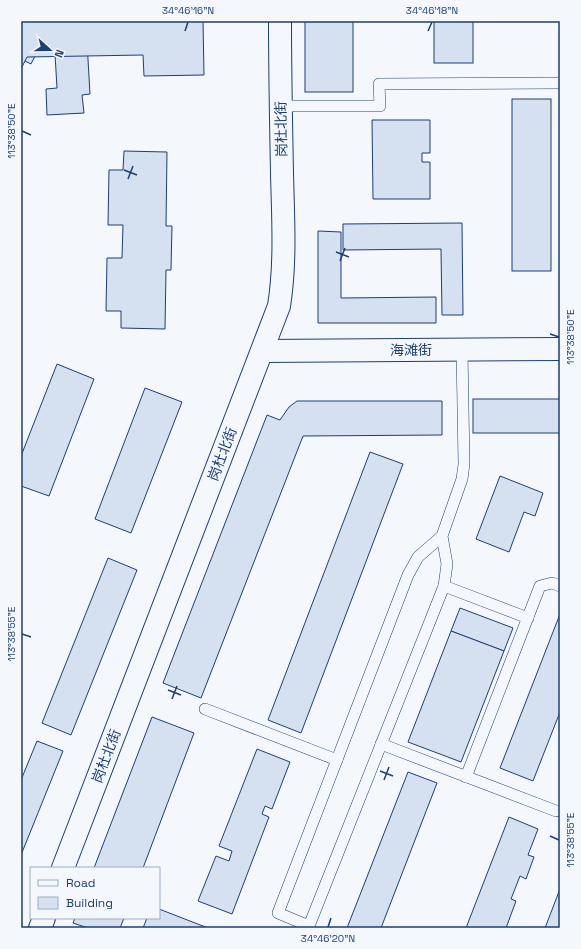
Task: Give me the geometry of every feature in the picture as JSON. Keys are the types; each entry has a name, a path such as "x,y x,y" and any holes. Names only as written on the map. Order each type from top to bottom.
{"street":[{"name":"岗杜北街","path":"63,867 279,306 284,246 280,106 280,21"},
{"name":"海滩街","path":"262,351 560,349"}],"lane":[{"path":"280,106 380,106 379,84 560,83"},
{"path":"442,536 418,557 408,575 278,913 309,926 444,586 447,564 442,536 462,479 463,472 462,350"},
{"path":"466,777 540,586 552,583 560,586"},
{"path":"444,586 528,618"},
{"path":"205,709 337,760"},
{"path":"381,744 556,811"}],"building":[{"path":"21,21 113,21 87,42 90,94 82,95 84,113 47,115 46,89 57,88 55,54 35,56 31,64 21,59"},
{"path":"21,21 203,21 204,75 144,76 143,55 27,57 21,69"},
{"path":"305,21 353,21 353,92 305,92"},
{"path":"434,21 473,21 473,63 434,63"},
{"path":"512,99 551,99 551,271 512,271"},
{"path":"372,120 430,120 430,153 422,153 422,162 430,162 430,199 373,199"},
{"path":"124,151 167,152 166,226 172,226 171,270 166,270 165,329 121,328 121,311 106,311 107,258 122,258 123,225 108,225 109,170 123,170"},
{"path":"462,223 463,315 442,315 441,249 343,250 343,224"},
{"path":"318,231 341,232 341,298 436,297 436,323 318,323"},
{"path":"57,364 94,379 49,496 21,486 21,456"},
{"path":"145,388 182,402 131,533 95,519"},
{"path":"473,399 560,399 560,433 473,433"},
{"path":"297,401 442,401 442,435 303,436 201,698 163,683 267,415 280,420 289,407"},
{"path":"370,452 403,464 301,733 268,720"},
{"path":"500,476 543,493 535,516 524,512 509,552 476,539"},
{"path":"108,558 137,570 71,735 42,723"},
{"path":"460,608 513,628 504,651 451,631"},
{"path":"560,614 560,712 533,781 500,768"},
{"path":"451,631 504,651 461,762 408,742"},
{"path":"152,717 194,733 143,867 94,867"},
{"path":"37,741 63,751 21,855 21,780"},
{"path":"257,749 290,762 272,809 265,806 262,814 269,817 232,914 198,901 216,856 229,861 232,851 219,846"},
{"path":"408,772 437,783 381,928 347,928"},
{"path":"509,817 538,829 528,855 534,857 526,879 520,876 511,899 516,901 506,928 466,928"},
{"path":"560,889 560,928 545,928"},
{"path":"160,909 208,928 143,928 147,919 160,919"},
{"path":"75,919 124,919 120,928 88,928 73,923"}]}
